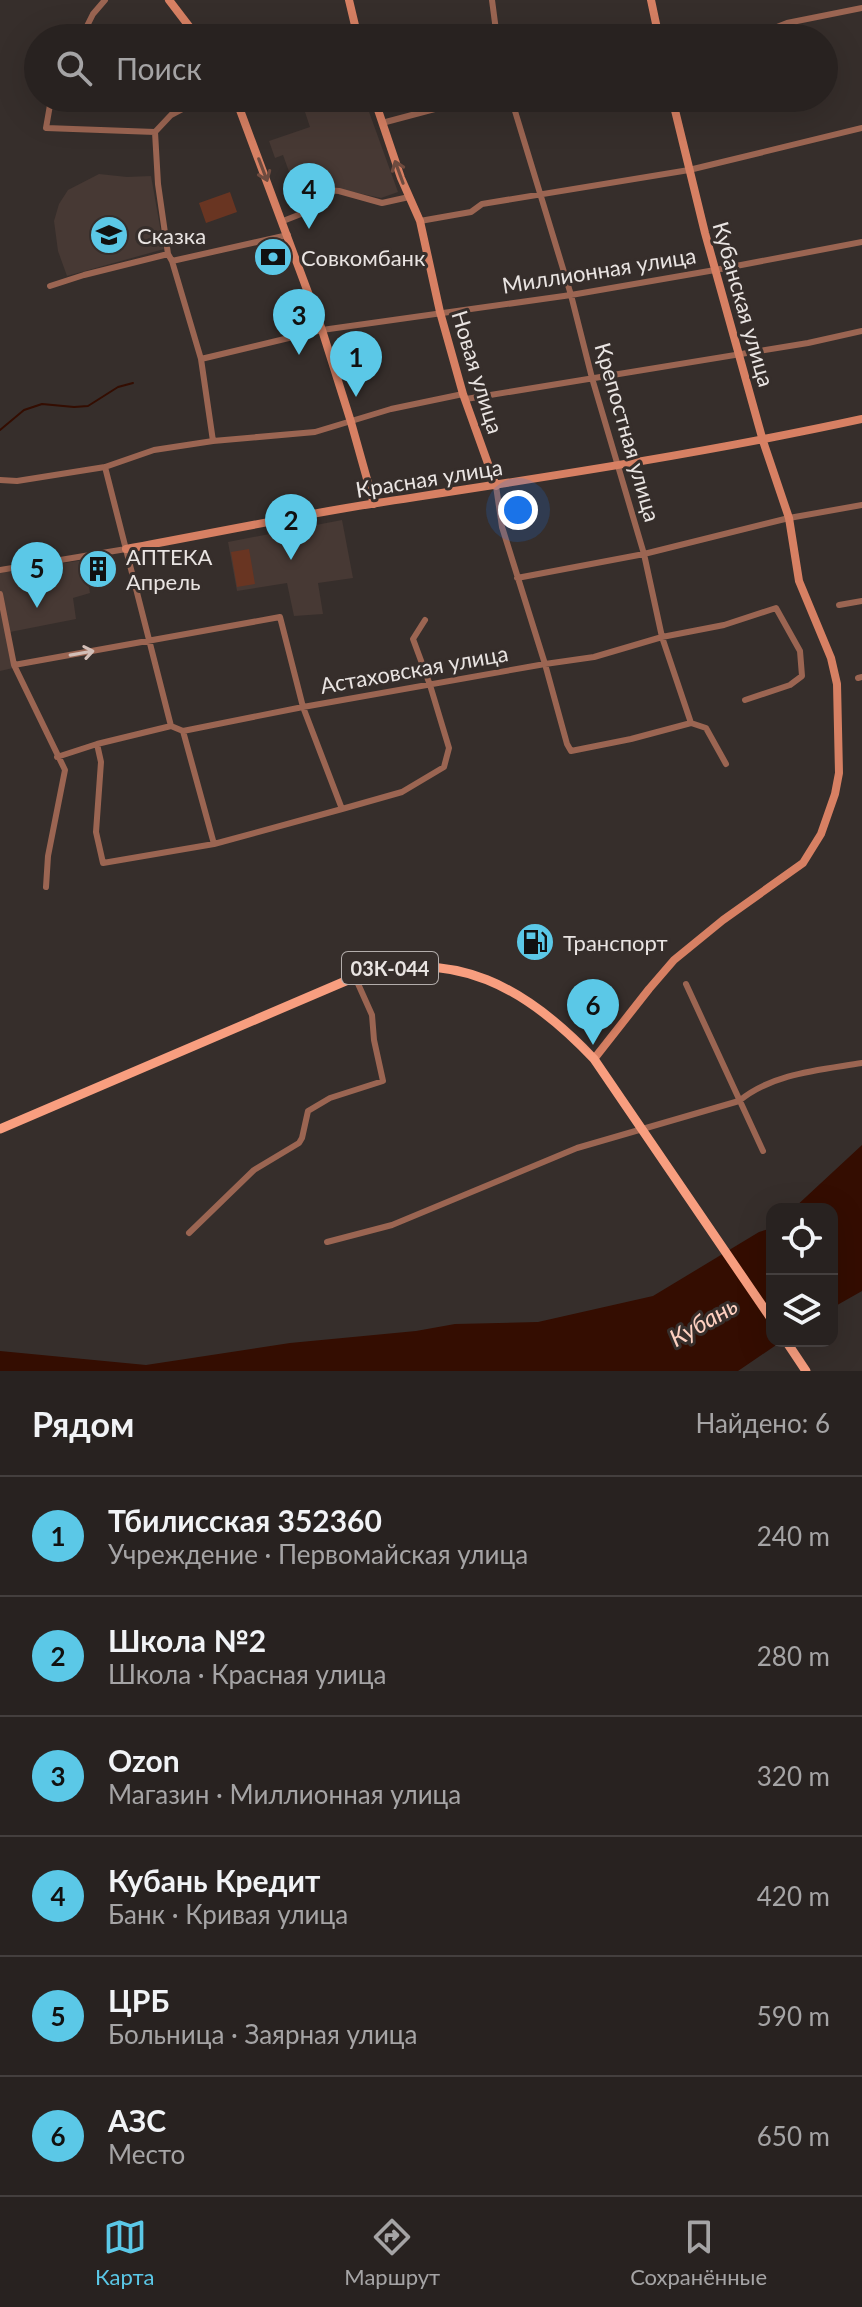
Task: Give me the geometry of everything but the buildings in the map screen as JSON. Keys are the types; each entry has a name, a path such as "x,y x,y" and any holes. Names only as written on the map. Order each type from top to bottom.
{"main road":[{"name":"03К-044","path":"0,1129 379,969 421,966 482,977 532,1003 567,1031 594,1059 766,1311"},
{"path":"790,1347 806,1371"}],"street":[{"path":"88,24 105,0"},
{"path":"169,0 187,24"},
{"path":"349,0 355,24"},
{"path":"492,0 495,24"},
{"path":"651,0 656,24"},
{"path":"784,24 862,8"},
{"path":"49,112 46,128 155,132"},
{"path":"177,112 155,132 158,184 170,258 201,359 213,441"},
{"path":"241,112 322,330 374,504"},
{"name":"Новая улица","path":"378,112 420,221 440,312 464,396 496,486 502,527 567,744 571,751 691,723"},
{"path":"382,123 423,112"},
{"name":"Крепостная улица","path":"515,112 571,295 644,554 662,637 691,723 706,728 726,764"},
{"name":"Кубанская улица","path":"594,1059 674,960 723,920 803,863 821,834 839,773 837,684 831,658 799,581 789,518 763,441 715,270 675,112"},
{"path":"420,221 471,212 482,204 539,193 689,170 862,128"},
{"path":"283,221 306,212 306,197 313,189 339,191 382,203 409,197"},
{"path":"50,286 84,275 288,235"},
{"name":"Миллионная улица","path":"201,359 322,330 571,295 862,242"},
{"path":"0,480 17,481 105,467 154,450 213,441 315,432 391,409 740,355 862,331"},
{"name":"Красная улица","path":"0,570 374,504 763,441 862,419"},
{"path":"105,467 171,726"},
{"path":"517,578 644,554 789,518 862,505"},
{"path":"0,594 14,665 65,770 48,856 46,887"},
{"path":"839,605 862,601"},
{"name":"Астаховская улица","path":"183,731 594,657 662,637 724,625 776,608 800,651 802,676 790,685 745,700"},
{"path":"14,665 280,617 303,707 342,809"},
{"path":"97,744 101,762 96,832 103,863 214,844 402,792 444,767 449,748 413,639 425,620"},
{"path":"57,757 171,726 183,731 214,844"},
{"path":"189,1233 254,1170 299,1143 308,1111 330,1098 383,1081 372,1015 355,977"},
{"path":"686,984 763,1151"},
{"path":"327,1242 392,1225 577,1148 739,1101 753,1089 801,1073 862,1063"}],"shaded area":[{"path":"305,112 369,112 398,192 381,198 310,183 295,188 283,155 275,158 269,141 310,127"},
{"name":"Сказка","path":"99,174 151,176 164,249 67,276 58,251 54,221 59,204 68,190"},
{"path":"230,192 237,212 206,223 199,203"},
{"path":"342,520 353,578 318,583 323,614 294,616 287,583 237,591 228,542"},
{"path":"249,549 255,584 237,587 231,552"},
{"path":"84,560 90,593 73,598 76,619 10,632 13,668 0,671 0,573"}],"water":[{"path":"862,1145 862,1291 838,1305 838,1203 799,1203"},
{"name":"Кубань","path":"766,1230 766,1347 773,1347 738,1371 0,1371 0,1351 146,1365 290,1343 416,1331 455,1324 538,1322 653,1296"}],"waterway":[{"path":"0,430 24,410 42,404 88,406 118,387 133,383"}],"place":[{"name":"Кубань Кредит","path":"309,229"},
{"name":"Сказка","path":"109,235"},
{"name":"Совкомбанк","path":"273,257"},
{"name":"Ozon","path":"299,355"},
{"name":"Тбилисская 352360","path":"356,397"},
{"name":"Школа №2","path":"291,560"},
{"name":"АПТЕКА Апрель","path":"98,569"},
{"name":"ЦРБ","path":"37,608"},
{"name":"Транспорт","path":"535,942"},
{"name":"АЗС","path":"593,1045"}]}
